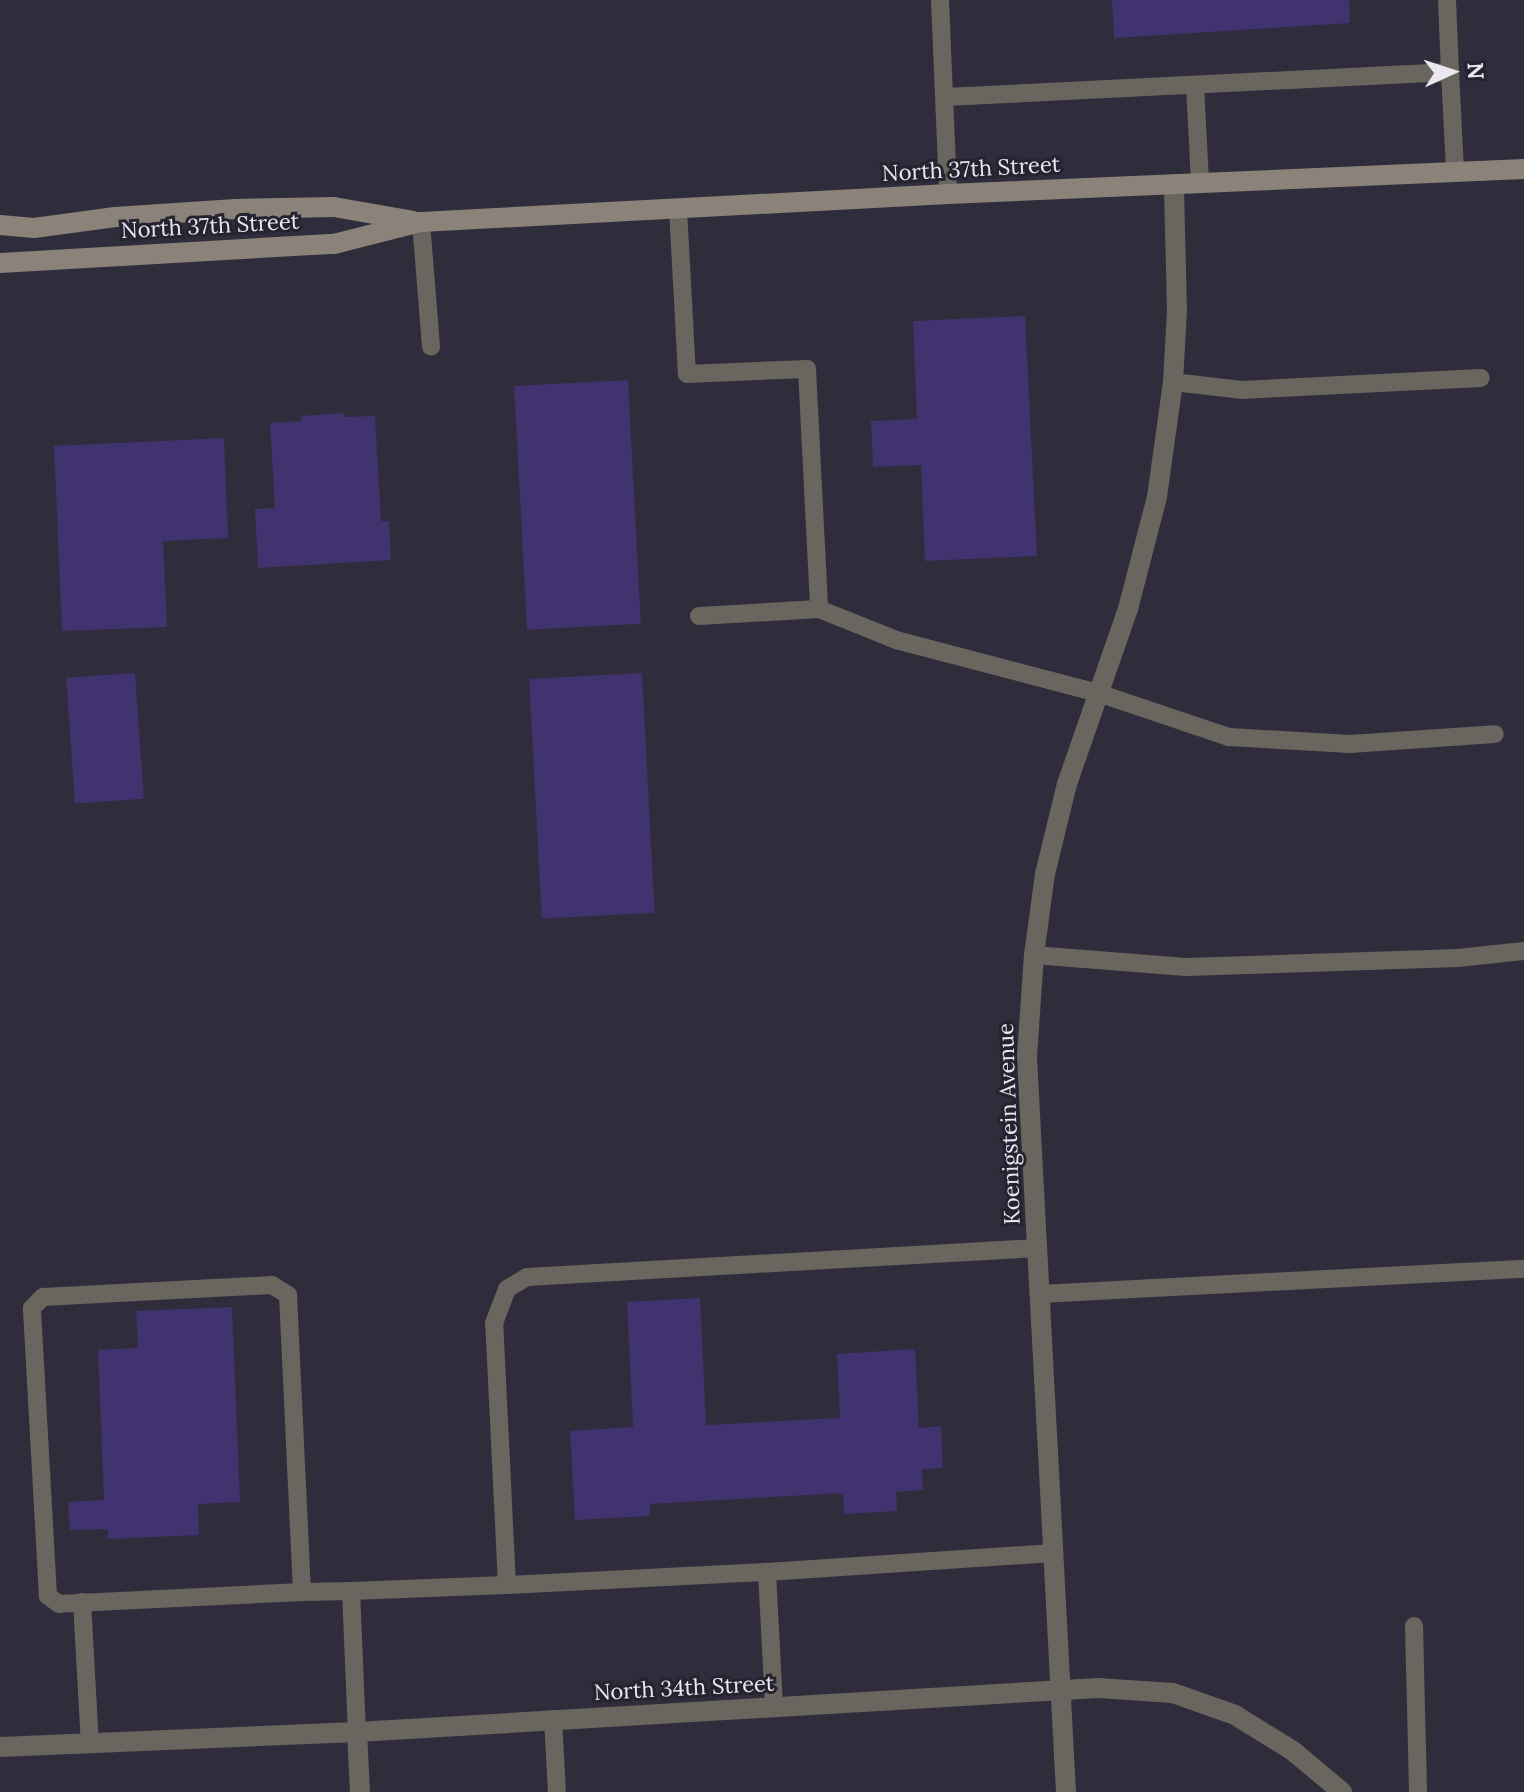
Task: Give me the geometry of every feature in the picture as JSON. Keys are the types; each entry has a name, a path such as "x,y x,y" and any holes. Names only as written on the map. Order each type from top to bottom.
{"street":[{"name":"North 37th Street","path":"0,263 334,244 421,222 948,194 1524,169"},
{"name":"Koenigstein Avenue","path":"1066,1792 1027,1057 1034,955 1045,874 1067,784 1128,609 1157,497 1173,382 1177,311 1174,184"},
{"name":"North 37th Street","path":"0,225 34,228 115,217 334,207 421,222"},
{"name":"North 34th Street","path":"0,1747 357,1732 1098,1688 1173,1693 1235,1715 1293,1751 1342,1792"},
{"path":"357,1732 360,1792"}],"lane":[{"path":"940,0 948,194"},
{"path":"1447,0 1455,172"},
{"path":"945,97 1450,72"},
{"path":"1195,86 1200,182"},
{"path":"678,209 687,374 807,369 819,609"},
{"path":"421,222 431,347"},
{"path":"1173,382 1242,390 1481,378"},
{"path":"699,616 819,609 896,640 1098,693 1229,737 1350,744 1495,734"},
{"path":"1034,955 1186,967 1458,958 1524,951"},
{"path":"507,1585 494,1323 507,1289 527,1277 1037,1248"},
{"path":"1040,1294 1524,1269"},
{"path":"302,1592 288,1295 272,1285 43,1297 32,1308 48,1596 59,1604 767,1572 1054,1553"},
{"path":"767,1572 774,1706"},
{"path":"351,1591 357,1732"},
{"path":"82,1602 90,1743"},
{"path":"1414,1626 1418,1792"},
{"path":"553,1719 557,1792"}],"building":[{"path":"1112,0 1349,0 1350,23 1114,38"},
{"path":"1025,316 1037,556 925,561 921,465 873,467 871,421 917,419 913,321"},
{"path":"628,380 641,624 527,630 514,386"},
{"path":"344,413 345,417 375,416 381,521 389,521 391,560 258,568 255,509 275,508 270,423 301,421 301,416"},
{"path":"224,438 228,538 163,541 167,627 62,631 54,446"},
{"path":"135,673 144,799 75,804 66,678"},
{"path":"642,673 655,913 542,919 529,679"},
{"path":"700,1298 706,1425 840,1418 837,1354 915,1349 919,1428 941,1426 943,1468 922,1469 923,1490 896,1492 897,1511 844,1514 843,1493 650,1504 650,1516 575,1520 570,1431 633,1427 627,1302"},
{"path":"232,1307 240,1502 198,1504 199,1535 108,1539 108,1529 70,1530 68,1502 104,1500 98,1350 138,1348 136,1311"}]}
